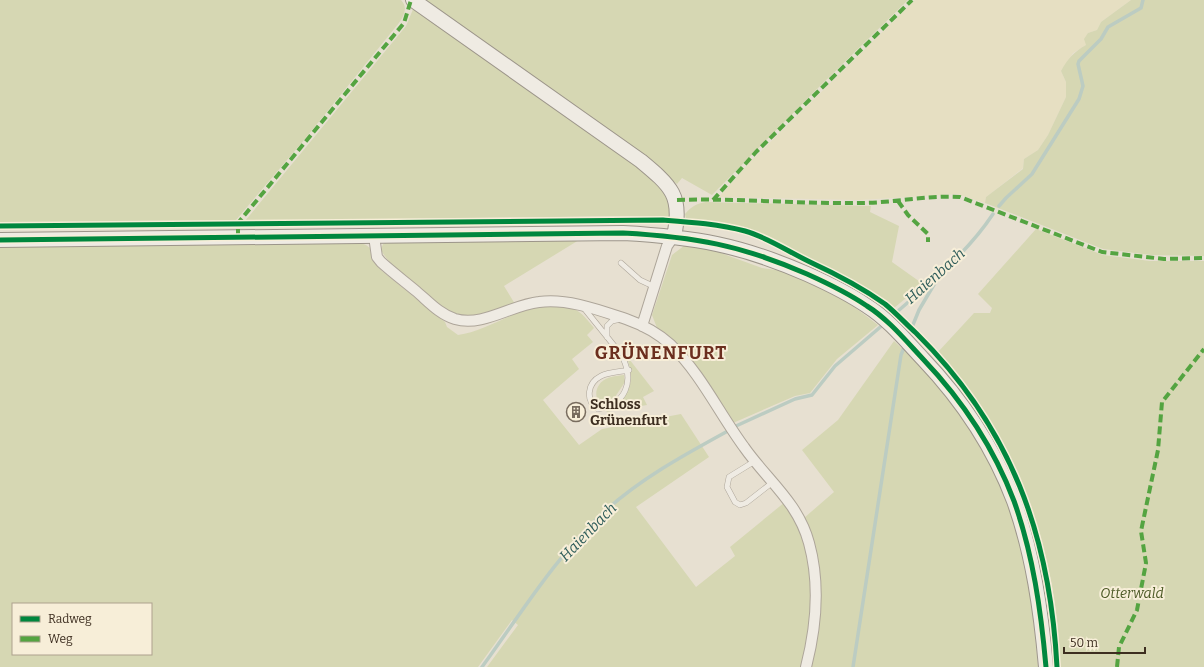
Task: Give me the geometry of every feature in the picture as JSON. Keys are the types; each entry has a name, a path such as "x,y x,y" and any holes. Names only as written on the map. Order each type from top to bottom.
{"street":[{"path":"413,0 658,175 674,192 677,200 678,214 674,236 667,246 642,326"},
{"path":"0,240 624,233 674,236 718,243 768,258 829,284 868,306 881,317 940,377 966,410 990,450 1007,486 1023,530 1038,600 1046,667"},
{"path":"374,236 377,256 381,262 441,312 455,319 467,320 485,318 538,302 560,302 582,306 625,319 642,326 660,336 688,363 755,461 789,499 803,525 813,563 814,614 811,647 806,667"}],"lane":[{"path":"620,263 640,280 655,287"},
{"path":"582,306 622,356 629,370 626,390 622,396 611,406 598,409 592,405 589,400 589,392 595,381 601,376 629,370"},
{"path":"607,337 607,326 612,321 625,319"},
{"path":"755,461 729,477 727,487 735,502 740,505 746,504 773,482"}],"shaded area":[{"path":"915,0 1131,0 1101,22 1097,30 1088,33 1086,45 1073,53 1061,71 1066,82 1066,97 1048,135 1038,150 1024,159 1023,168 986,197 985,203 957,194 859,200 719,197 751,161"}],"green space":[{"path":"0,0 401,0 405,9 402,18 396,26 304,140 236,220 0,224"},
{"path":"421,0 908,0 712,195 682,178 677,184 650,162"},
{"path":"1131,0 1204,0 1204,256 1151,255 1103,249 985,203 986,197 1023,169 1024,159 1038,150 1048,135 1066,97 1066,82 1061,71 1066,62 1086,45 1084,39 1088,33 1097,30 1101,22"},
{"path":"414,7 648,173 669,199 672,218 631,216 245,221 406,26"},
{"path":"706,202 871,206 870,212 899,226 892,262 923,284 894,308 884,299 840,273 757,233 732,225 686,219 685,214 692,207"},
{"name":"Otterwald","path":"1036,229 1103,255 1150,261 1204,261 1204,667 1060,667 1057,624 1051,581 1041,539 1028,498 990,421 966,385 938,352 974,313 990,313 992,308 978,294"},
{"path":"579,240 504,286 515,304 488,312 467,316 452,312 429,297 392,265 381,249 383,244 388,242"},
{"path":"358,242 370,248 372,260 382,271 445,322 447,327 458,335 472,332 530,308 544,305 559,305 577,310 594,328 587,335 593,342 572,359 579,369 543,400 579,445 602,429 681,414 709,457 636,507 696,587 735,556 730,547 785,502 795,516 799,525 809,560 812,596 811,614 802,667 487,667 518,625 512,620 478,667 0,667 0,246"},
{"path":"696,244 762,268 789,272 819,286 853,306 878,325 837,359 810,393 795,396 733,423 683,350 657,328 652,315 672,255 685,245"},
{"path":"894,341 944,391 980,446 996,475 1018,536 1025,567 1035,632 1038,667 811,667 819,625 804,518 834,492 802,450 838,420"},
{"path":"626,355 654,391 643,397 647,405 606,412 620,400 629,388 631,374"},
{"path":"624,375 625,382 615,397 603,403 597,398 597,388 601,382 614,376"}],"waterway":[{"name":"Haienbach","path":"999,206 1032,174 1079,99 1083,86 1078,64 1079,61 1101,39 1108,27 1141,8 1143,0"},
{"name":"Haienbach","path":"889,319 958,257 971,243 993,214"},
{"path":"908,337 919,310 942,271"},
{"name":"Haienbach","path":"736,426 795,399 812,395 835,366 885,323"},
{"path":"853,667 901,355 905,345"},
{"name":"Haienbach","path":"482,667 554,567 570,547 604,512 647,478 726,432"}],"marked path":[{"path":"238,237 238,223 404,23 411,0"},
{"path":"713,200 756,152 912,0"},
{"path":"677,200 860,203 935,197 960,197 1102,252 1164,259 1204,258"},
{"path":"898,201 908,215 928,234 928,242"},
{"path":"1117,667 1119,647 1137,610 1146,563 1141,531 1158,450 1162,402 1204,349"}],"cycle path":[{"path":"0,226 663,220 725,227 745,231 761,237 848,281 885,304 916,333 949,369 977,406 1001,445 1020,486 1034,528 1045,572 1053,619 1057,667"},
{"path":"0,240 623,233 695,240 739,249 815,277 867,306 882,317 951,391 964,408 987,444 1006,481 1021,521 1035,583 1042,625 1046,667"}],"place":[{"name":"Schloss Grünenfurt","path":"576,412"}],"district":[{"name":"GRÜNENFURT","path":"661,353"}]}
